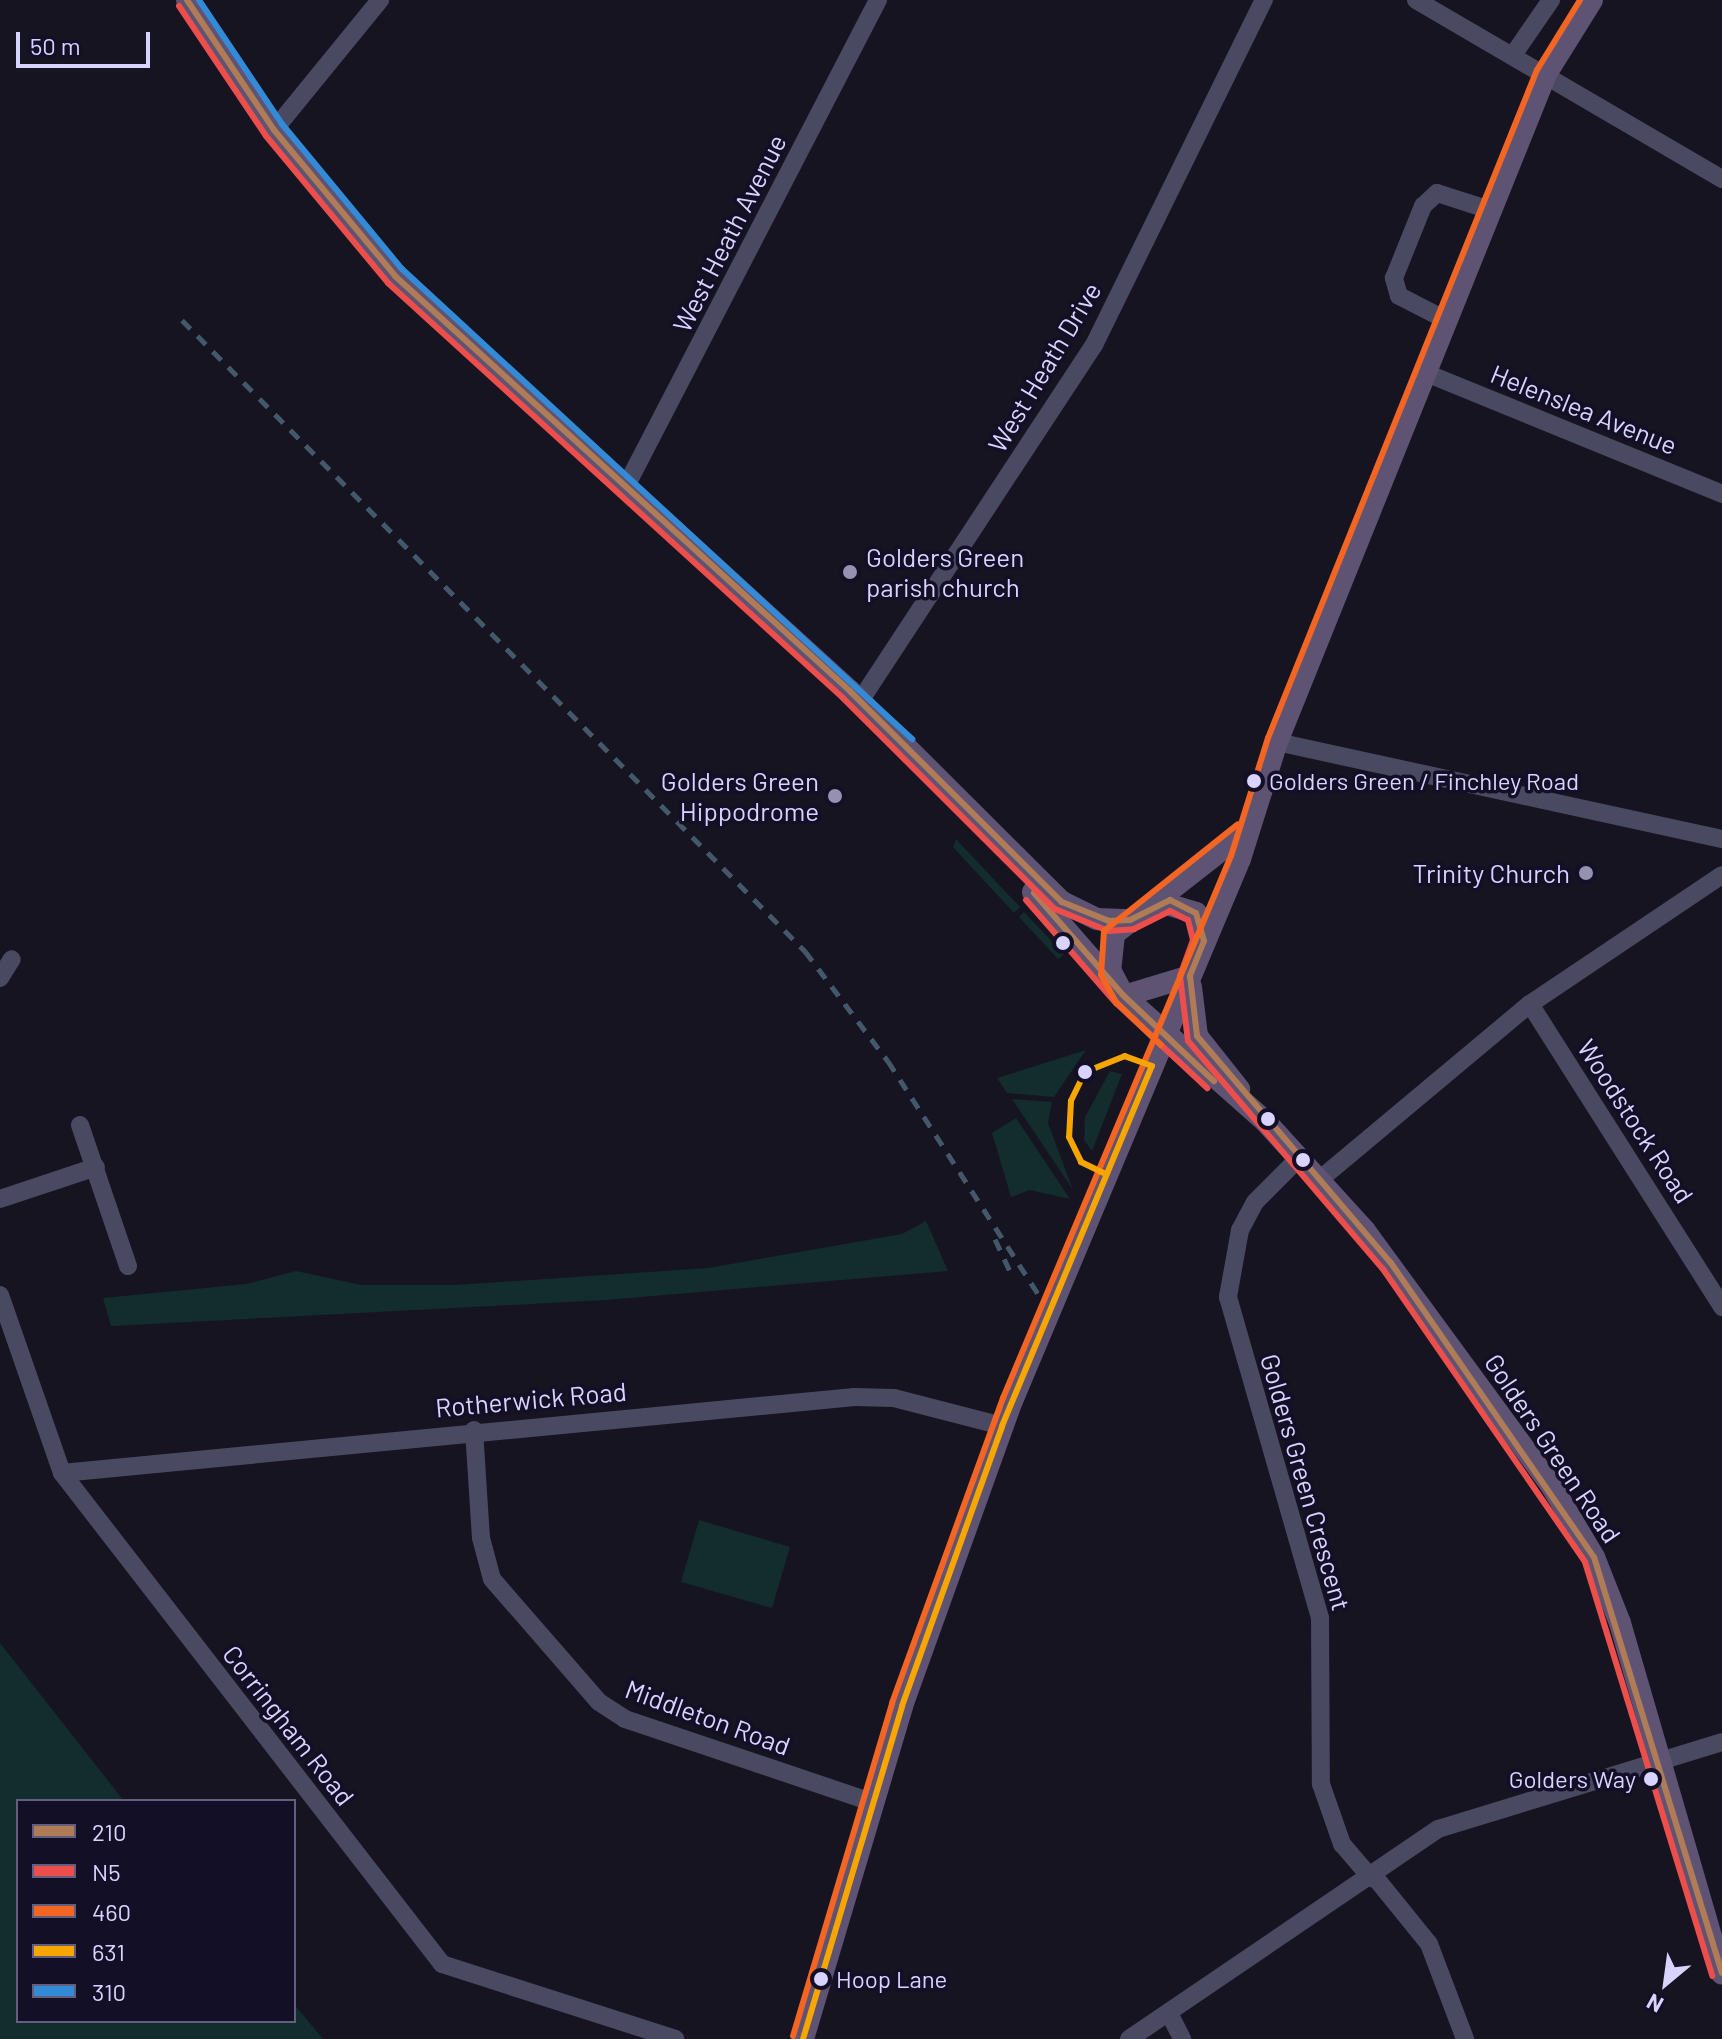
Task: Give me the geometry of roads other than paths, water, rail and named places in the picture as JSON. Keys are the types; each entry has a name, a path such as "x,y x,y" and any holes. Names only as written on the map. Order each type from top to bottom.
{"main road":[{"path":"187,0 274,130 395,276 624,490 860,701 955,799 1035,873 1083,914 1130,920"},
{"path":"803,2039 871,1802 1002,1426 1168,1038 1204,941 1240,859 1243,833 1277,742 1546,74 1592,0"},
{"name":"Golders Green Road","path":"955,799 1124,996 1168,1038 1251,1107"},
{"path":"1190,976 1124,996 1110,950 1130,920 1160,902 1243,833"},
{"path":"1160,902 1196,913 1204,941"},
{"name":"Golders Green Road","path":"1190,976 1197,1036 1251,1107 1299,1158 1409,1288 1594,1557 1722,1973"}],"street":[{"name":"West Heath Avenue","path":"624,490 878,0"},
{"name":"West Heath Drive","path":"860,701 1094,345 1264,0"},
{"path":"1416,0 1722,179"},
{"path":"1513,55 1551,0"},
{"path":"274,130 374,2"},
{"path":"1446,320 1399,296 1394,278 1423,206 1437,193 1490,210"},
{"name":"Helenslea Avenue","path":"1426,373 1722,494"},
{"path":"1277,742 1722,839"},
{"path":"1318,1181 1530,1004 1722,875"},
{"path":"0,978 12,959"},
{"name":"Woodstock Road","path":"1530,1004 1722,1307"},
{"path":"80,1125 128,1266"},
{"name":"Golders Green Crescent","path":"1299,1158 1255,1202 1240,1230 1228,1297 1320,1618 1321,1784 1342,1844 1429,1944 1465,2039"},
{"path":"0,1199 96,1167"},
{"name":"Corringham Road","path":"0,1295 62,1473 442,1964 675,2039"},
{"name":"Rotherwick Road","path":"62,1473 474,1430 854,1397 894,1398 1002,1426"},
{"name":"Middleton Road","path":"474,1430 481,1538 492,1579 599,1702 625,1719 871,1802"},
{"path":"1129,2039 1170,2015 1453,1822 1722,1742"},
{"path":"1170,2015 1182,2039"}],"railway":[{"path":"182,320 805,951 888,1061 1040,1297"},
{"path":"995,1239 1012,1275"}],"place":[{"name":"Golders Green parish church","path":"850,572"},
{"name":"Golders Green / Finchley Road","path":"1254,781"},
{"name":"Golders Green Hippodrome","path":"835,796"},
{"name":"Trinity Church","path":"1586,873"},
{"name":"Golders Way","path":"1651,1779"},
{"name":"Hoop Lane","path":"821,1979"}]}
